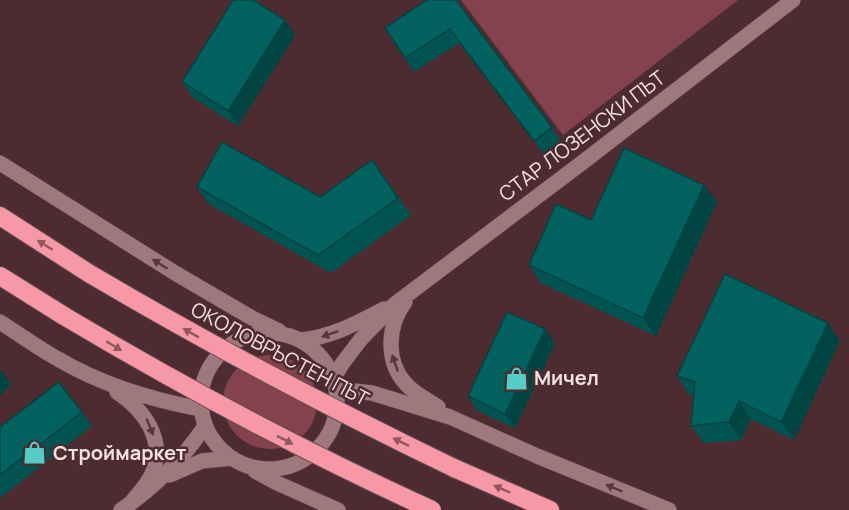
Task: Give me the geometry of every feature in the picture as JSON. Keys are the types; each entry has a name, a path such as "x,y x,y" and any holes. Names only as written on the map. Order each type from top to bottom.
{"highway":[{"name":"ОКОЛОВРЪСТЕН ПЪТ","path":"0,216 90,274 183,329 273,378 454,468 550,510"},
{"path":"0,276 162,374 256,426 358,477 432,510"}],"street":[{"name":"СТАР ЛОЗЕНСКИ ПЪТ","path":"301,340 321,338 336,333 395,304 793,0"},
{"path":"0,163 175,273 252,318 301,340 314,349 326,363 336,383 338,408 334,425 326,439 307,459 292,466 275,469 262,469 237,461 202,461 160,480"},
{"path":"414,290 395,318 391,332 392,357 404,383 450,417"},
{"name":"СТАР ЛОЗЕНСКИ ПЪТ","path":"336,383 342,364 395,304"},
{"path":"0,322 58,360 92,376 159,400 201,409"},
{"path":"284,334 272,332 252,334 233,343 219,354 203,383 201,409 205,426 215,442 237,461 277,483 338,510"},
{"path":"92,376 130,401 142,413 152,430 156,452 153,468 145,485 126,507"},
{"path":"336,383 450,417 537,456 669,510"},
{"path":"126,507 160,480 189,450 205,426"}],"shaded area":[{"path":"461,0 738,0 563,135"},
{"path":"270,355 288,358 303,369 314,384 317,402 314,420 303,435 288,446 270,449 252,446 237,435 226,420 223,402 226,384 237,369 252,358"}],"building":[{"path":"233,0 253,0 285,20 228,111 182,82"},
{"path":"427,0 456,0 552,127 534,141 450,29 405,58 385,28"},
{"path":"222,142 320,197 372,160 398,198 318,255 197,187"},
{"path":"624,148 704,185 643,318 529,265 556,204 591,220"},
{"path":"725,274 828,323 781,422 739,401 729,422 691,426 695,382 677,376"},
{"path":"507,312 545,329 505,414 468,396"},
{"path":"59,382 82,412 0,475 0,427"}],"place":[{"name":"Мичел","path":"516,378"},
{"name":"Строймаркет","path":"35,453"}]}
